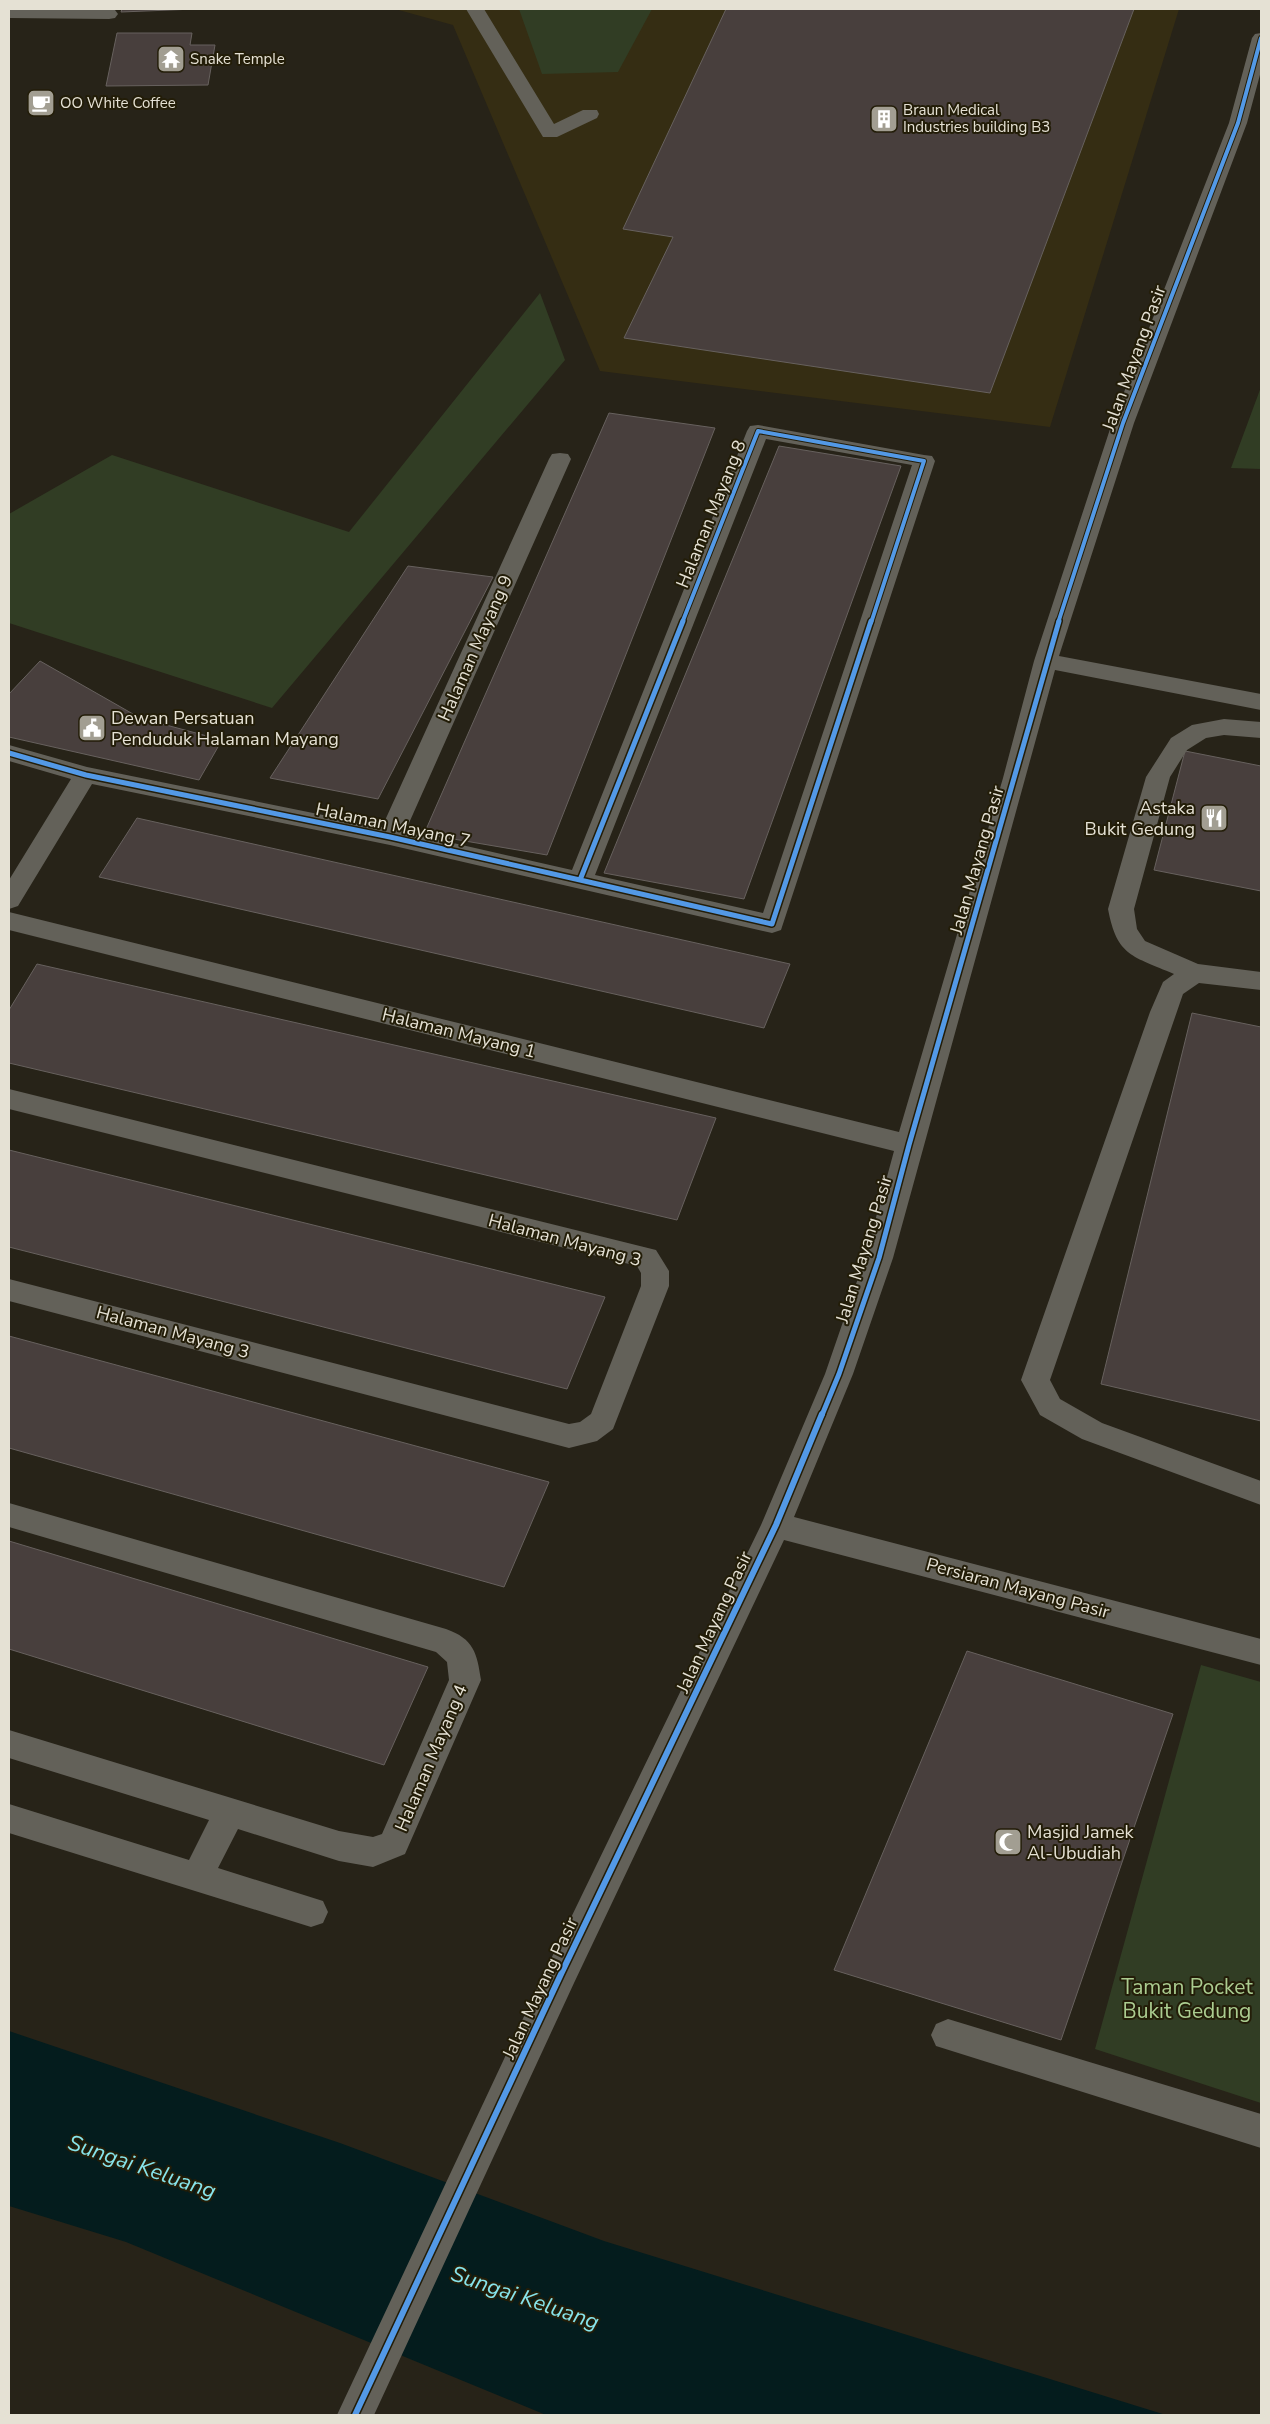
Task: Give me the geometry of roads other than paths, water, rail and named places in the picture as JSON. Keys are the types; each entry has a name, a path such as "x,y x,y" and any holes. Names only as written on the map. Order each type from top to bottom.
{"street":[{"path":"475,9 550,133 590,114"},
{"path":"9,13 109,14"},
{"name":"Jalan Mayang Pasir","path":"355,2415 562,1972 776,1524 839,1374 879,1258 909,1145 1015,778 1046,661 1123,423 1238,123 1261,38"},
{"name":"Halaman Mayang 8","path":"580,881 758,431 924,461 772,924"},
{"name":"Halaman Mayang 9","path":"390,837 560,460"},
{"path":"1046,661 1261,702"},
{"path":"1261,730 1224,727 1200,731 1179,744 1158,777 1121,909 1125,930 1136,947 1194,973 1261,981"},
{"name":"Halaman Mayang 7","path":"9,753 86,775 390,837 772,924"},
{"path":"9,900 86,775"},
{"name":"Halaman Mayang 1","path":"9,921 909,1145"},
{"path":"1194,973 1172,989 1162,1012 1035,1380 1050,1407 1092,1431 1261,1494"},
{"name":"Halaman Mayang 3","path":"9,1099 646,1258 655,1271 655,1286 603,1421 587,1433 569,1436 9,1290"},
{"name":"Halaman Mayang 4","path":"9,1515 446,1642 462,1656 465,1680 394,1844 373,1852 339,1846 9,1744"},
{"name":"Persiaran Mayang Pasir","path":"776,1524 1261,1652"},
{"path":"197,1877 230,1812"},
{"path":"9,1819 311,1912"},
{"path":"948,2035 1261,2131"}],"water":[{"name":"Sungai Keluang","path":"9,2031 340,2143 604,2241 1166,2415 546,2415 126,2242 9,2206"}],"place":[{"name":"Snake Temple","path":"171,59"},
{"name":"OO White Coffee","path":"41,103"},
{"name":"Braun Medical Industries building B3","path":"884,119"},
{"name":"Dewan Persatuan Penduduk Halaman Mayang","path":"92,728"},
{"name":"Astaka Bukit Gedung","path":"1214,818"},
{"name":"Masjid Jamek Al-Ubudiah","path":"1008,1842"}],"park label":[{"name":"Taman Pocket Bukit Gedung","path":"1187,1999"}]}
